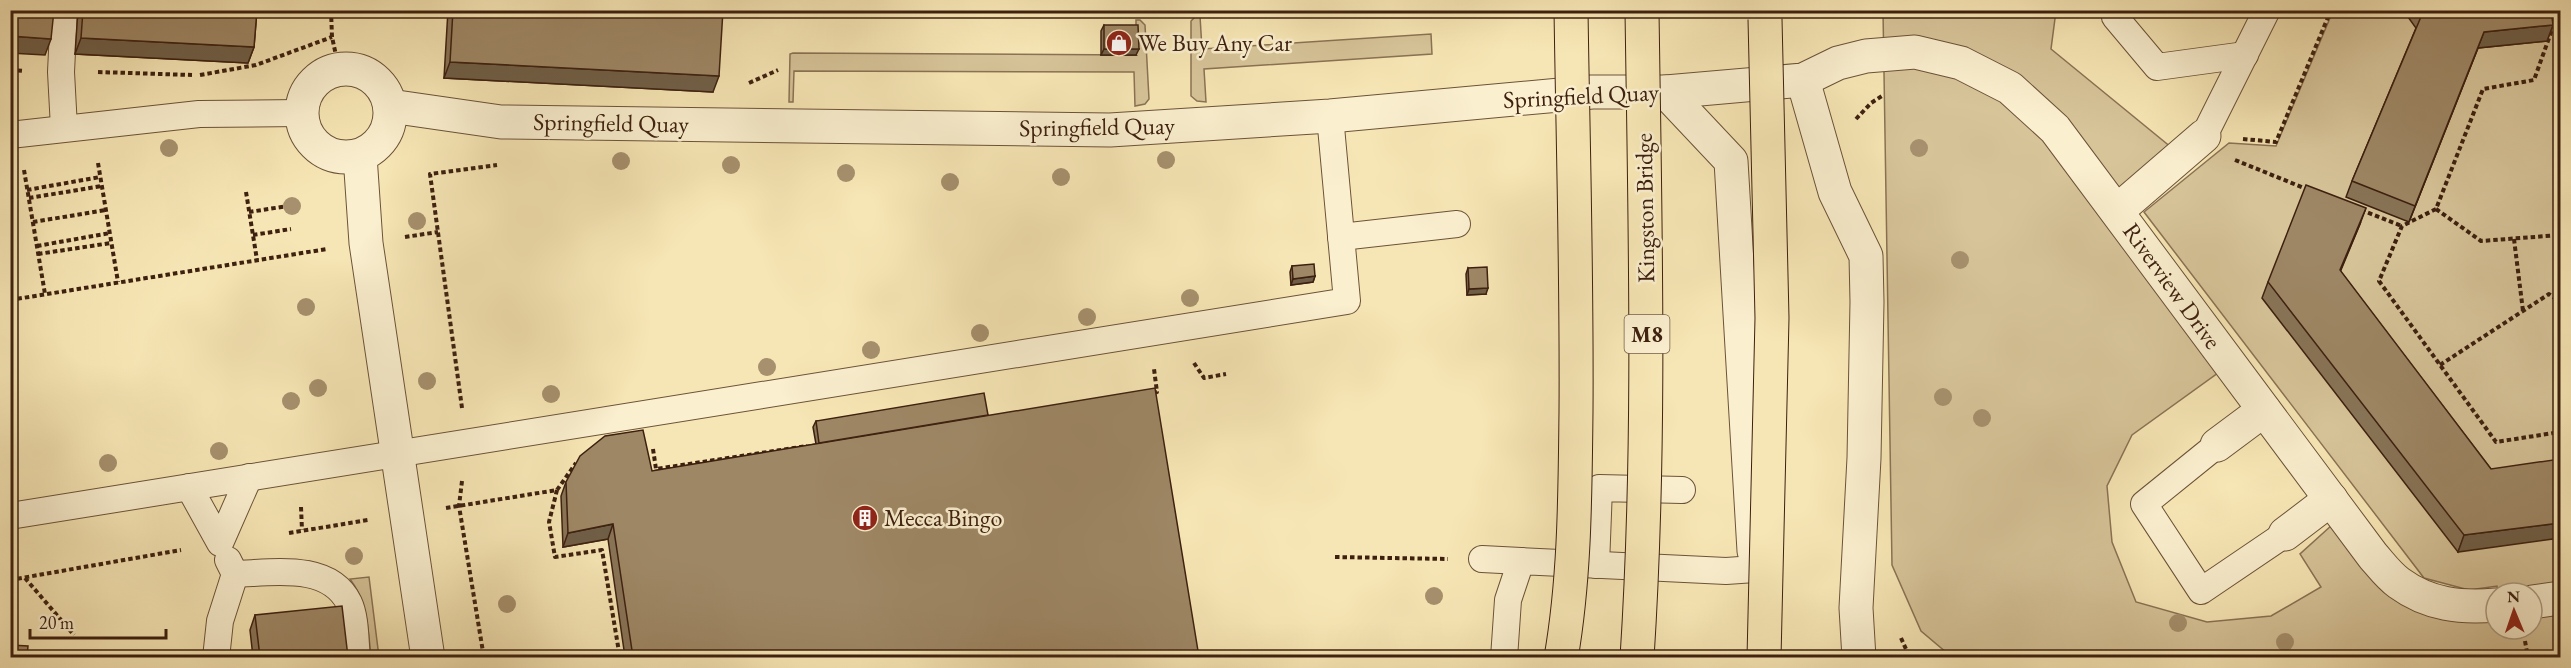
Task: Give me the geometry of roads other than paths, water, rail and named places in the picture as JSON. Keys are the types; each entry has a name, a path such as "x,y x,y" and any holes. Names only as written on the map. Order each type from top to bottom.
{"highway":[{"path":"1561,657 1566,625 1575,504 1577,353 1571,10"},
{"name":"Kingston Bridge","path":"1637,657 1642,577 1647,337 1642,10"},
{"path":"1763,657 1772,318 1764,19"}],"street":[{"name":"Riverview Drive","path":"1803,80 1838,63 1866,56 1915,52 1961,63 2010,88 2055,129 2373,556 2398,583 2430,600 2465,608 2484,606"},
{"path":"353,69 366,73 378,82 386,93 390,106 390,119 386,133 378,144 360,156 338,157 323,152 311,142 303,129 301,113 308,89 327,72 353,69"},
{"path":"1803,80 1835,192 1866,256 1864,458 1856,608 1860,657"},
{"name":"Springfield Quay","path":"390,106 501,122 1110,130 1330,116 1592,92 1666,92 1803,80"},
{"path":"1666,92 1731,161 1755,569 1763,657"},
{"path":"2117,211 2204,136"},
{"path":"360,156 366,243 428,657"},
{"path":"2217,444 2264,410"},
{"path":"2285,534 2331,499"},
{"path":"2544,600 2560,598"}],"lane":[{"path":"64,10 61,72 64,129"},
{"path":"2118,10 2115,16 2157,67 2245,55"},
{"path":"2204,136 2267,10"},
{"path":"10,135 199,114 301,113"},
{"path":"10,516 1347,301 1330,116"},
{"path":"1341,237 1457,224"},
{"path":"2217,444 2145,504 2201,591 2285,534"},
{"path":"220,543 249,477"},
{"path":"189,487 235,574 220,621 216,657"},
{"path":"1596,565 1599,488 1682,490"},
{"path":"1482,559 1726,570 1755,569"},
{"path":"1504,657 1508,600 1521,561"},
{"path":"235,574 280,572 312,575 328,580 341,590 350,604 357,657"}],"place":[{"name":"We Buy Any Car","path":"1119,43"},
{"name":"Mecca Bingo","path":"865,518"}]}
